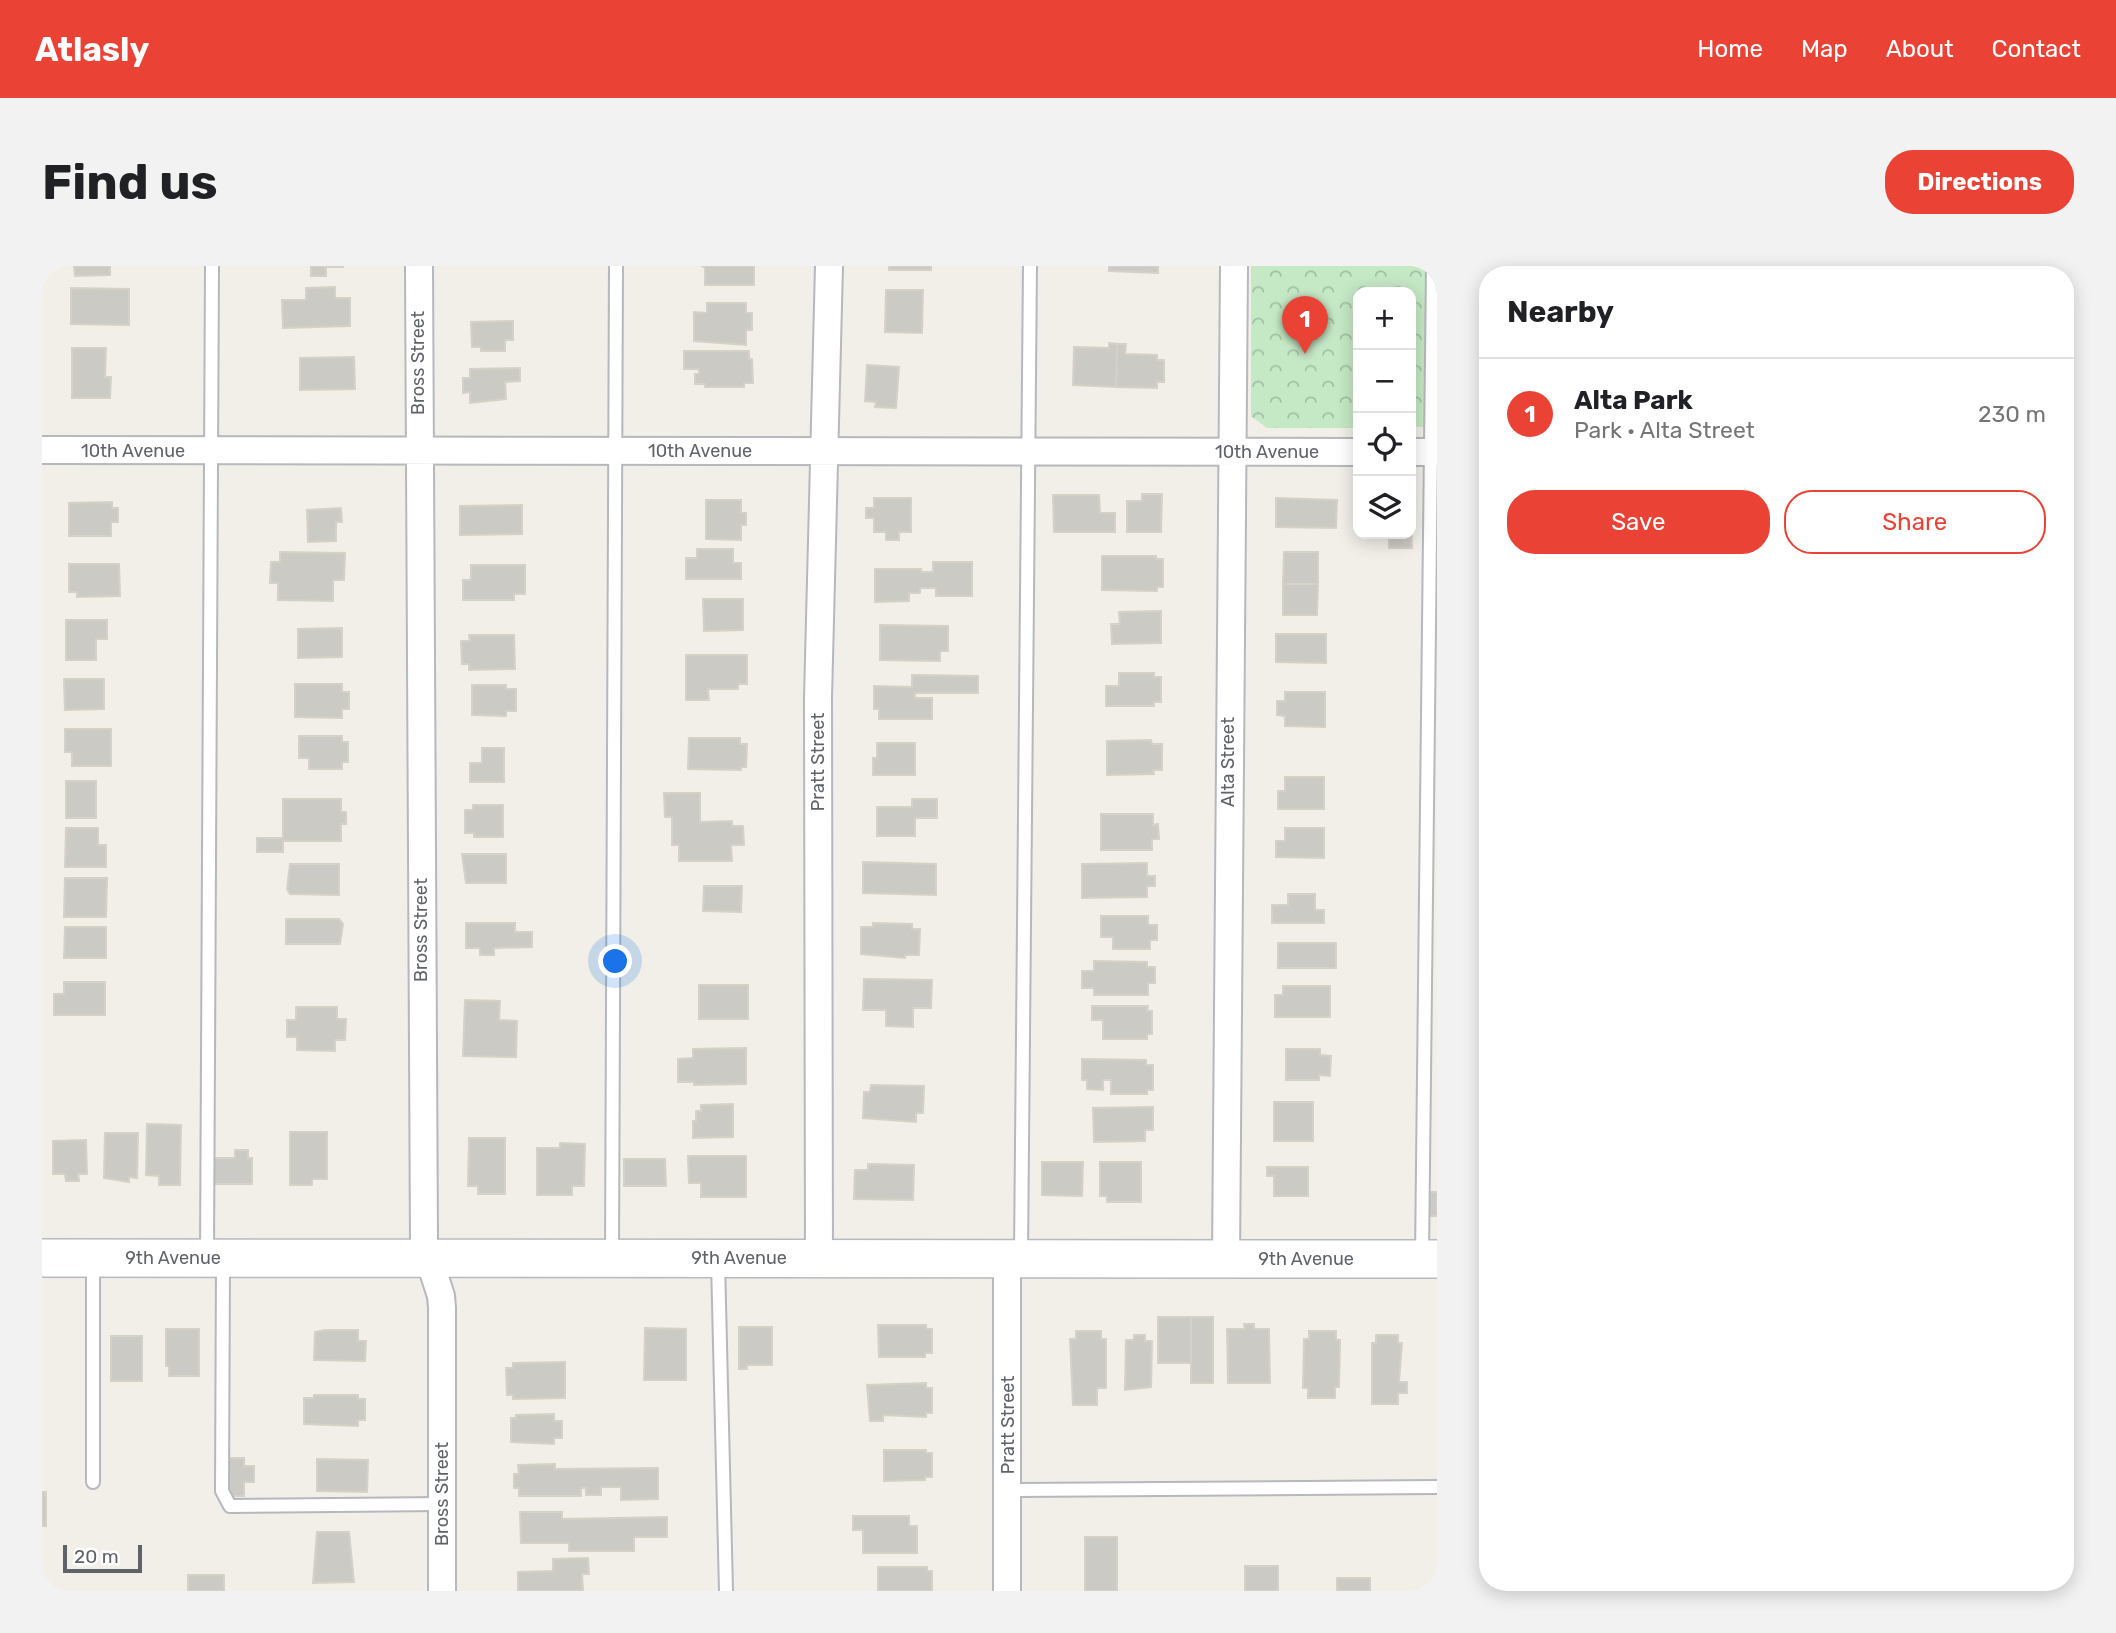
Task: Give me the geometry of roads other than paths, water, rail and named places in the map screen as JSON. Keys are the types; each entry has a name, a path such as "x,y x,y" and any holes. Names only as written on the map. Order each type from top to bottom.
{"main road":[{"name":"9th Avenue","path":"42,1258 1430,1259"}],"street":[{"name":"Bross Street","path":"419,266 423,1217 427,1258 441,1296 442,1591"},
{"name":"Pratt Street","path":"819,1258 818,698 829,266"},
{"name":"Alta Street","path":"1226,1259 1234,266"},
{"name":"10th Avenue","path":"42,450 1353,452"},
{"name":"Pratt Street","path":"1007,1591 1007,1490 1014,1258"}],"lane":[{"path":"212,266 215,1258 222,1491 230,1506 442,1504"},
{"path":"612,1258 616,266"},
{"path":"1014,1258 1030,266"},
{"path":"1430,1259 1427,452 1433,266"},
{"path":"93,1258 93,1482"},
{"path":"718,1258 726,1591"},
{"path":"1007,1490 1437,1487"}],"place":[{"name":"Alta Park","path":"1305,354"}]}
